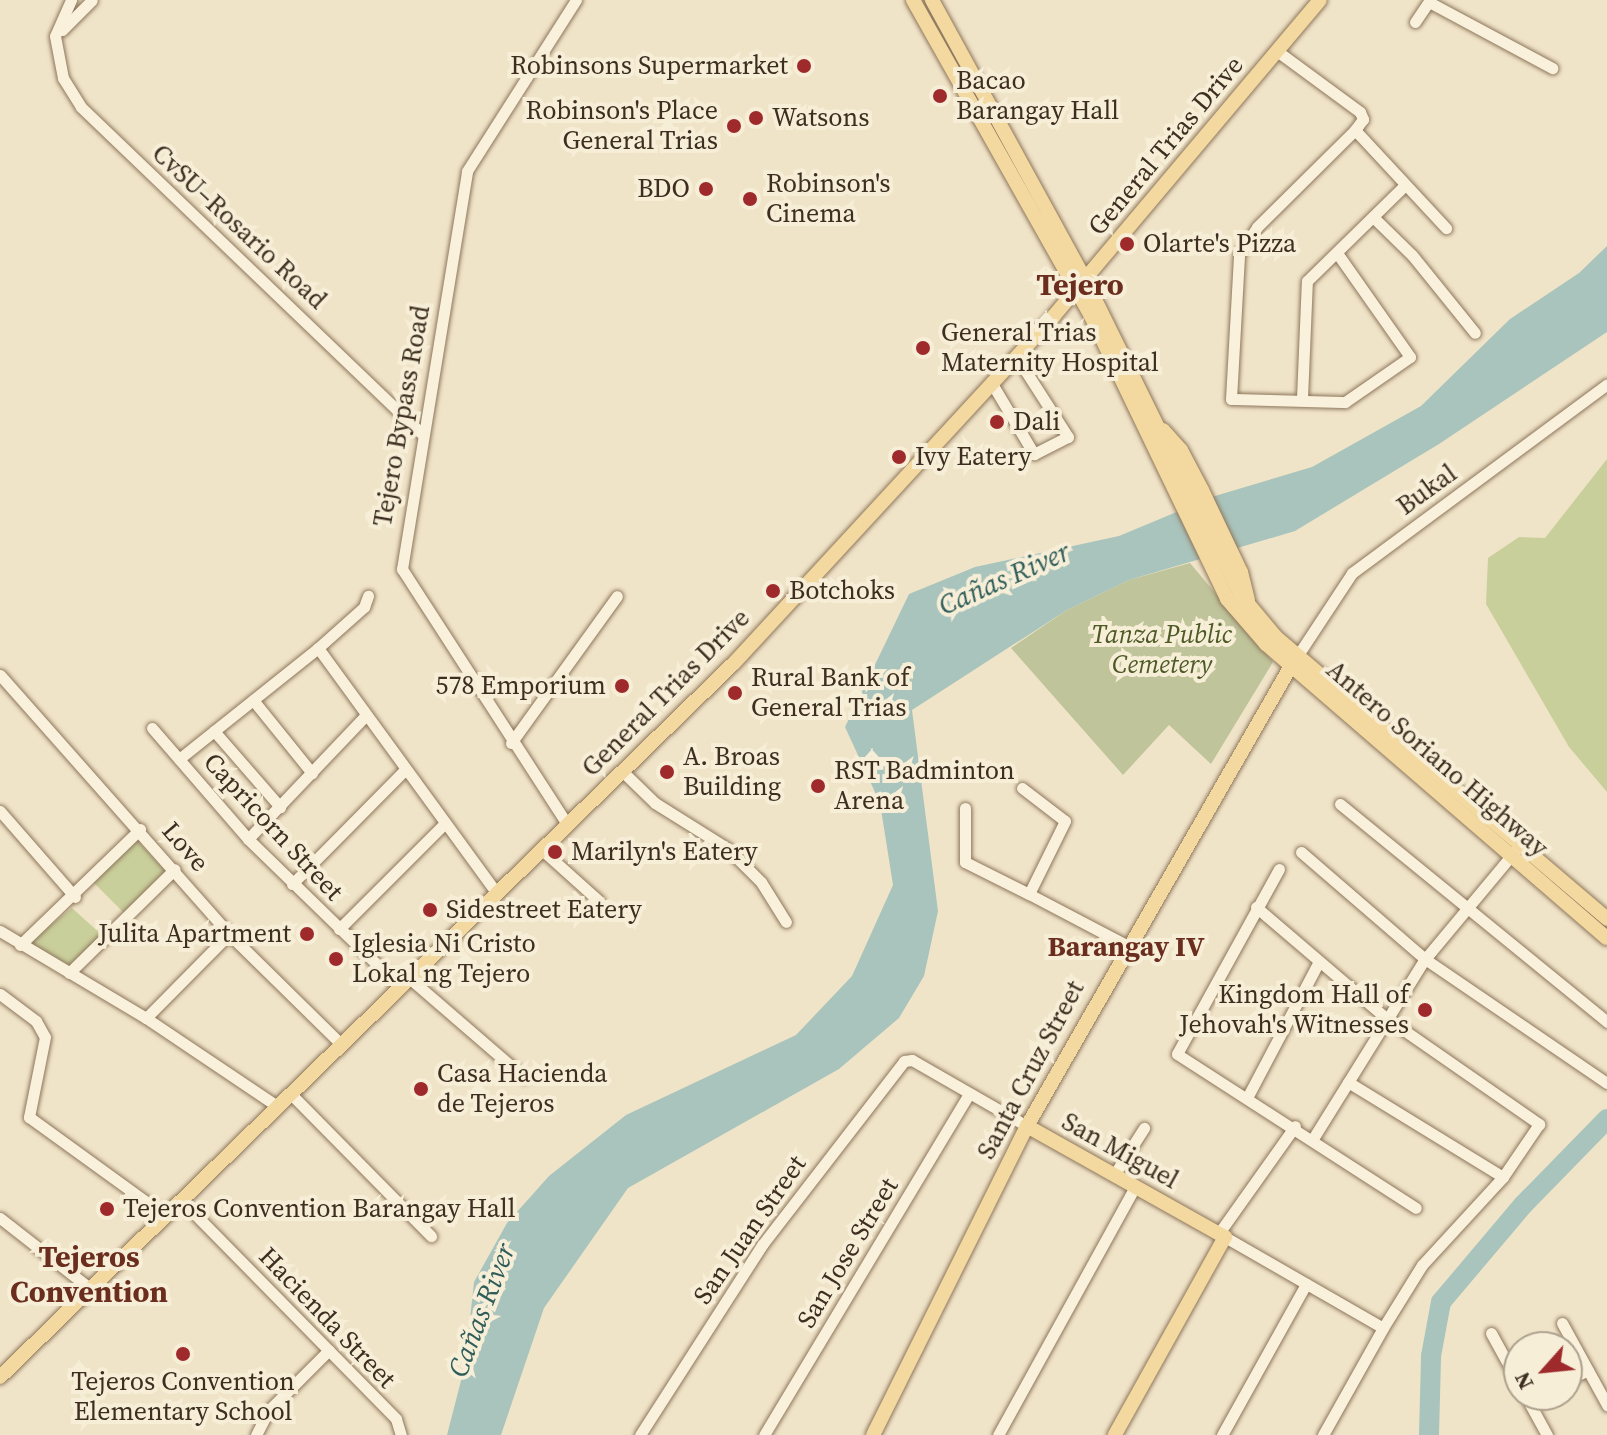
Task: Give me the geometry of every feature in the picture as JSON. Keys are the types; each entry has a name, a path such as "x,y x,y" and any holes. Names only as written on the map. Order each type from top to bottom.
{"main road":[{"name":"Antero Soriano Highway","path":"913,0 1080,284"},
{"name":"Antero Soriano Highway","path":"932,0 1230,577"},
{"name":"General Trias Drive","path":"0,1377 734,663 1080,284 1320,0"},
{"name":"Antero Soriano Highway","path":"1152,426 1181,450 1202,490 1244,610 1295,660 1517,849 1607,919"},
{"name":"Santa Cruz Street","path":"873,1435 1027,1126 1126,945 1295,660"},
{"name":"Antero Soriano Highway","path":"1517,849 1607,938"},
{"name":"San Miguel","path":"1027,1126 1222,1235"},
{"path":"1115,1435 1222,1235"}],"street":[{"path":"55,36 71,0"},
{"path":"55,36 92,0"},
{"name":"Tejero Bypass Road","path":"567,824 511,743 402,569 421,433 467,171 576,0"},
{"path":"1415,22 1429,1 1552,68"},
{"name":"CvSU–Rosario Road","path":"55,36 63,78 81,107 421,433"},
{"path":"1277,51 1360,112 1363,119 1257,227 1239,254 1234,277 1231,399 1302,398 1345,402 1410,357 1337,253"},
{"path":"1355,130 1403,187 1446,228"},
{"path":"1302,398 1307,281 1403,187"},
{"path":"1373,217 1412,255 1475,333"},
{"path":"991,382 1034,454 1068,437 1016,356"},
{"name":"Bukal","path":"1295,660 1352,573 1607,384"},
{"path":"179,759 318,648 364,607 368,596"},
{"path":"511,743 617,596"},
{"path":"318,648 443,825 496,892"},
{"name":"Love","path":"1,675 140,829 229,934 340,1043"},
{"path":"253,700 312,773"},
{"path":"248,839 365,716"},
{"name":"Capricorn Street","path":"152,728 248,839 339,929 524,1077"},
{"path":"214,731 280,807"},
{"path":"292,884 404,771"},
{"path":"622,771 655,803 727,848 761,882 786,922"},
{"path":"1022,788 1065,821 1029,894"},
{"path":"1340,804 1607,1022"},
{"path":"965,808 965,862 1126,945"},
{"path":"0,811 75,897"},
{"path":"339,929 443,825"},
{"path":"20,945 75,897 140,829"},
{"path":"541,849 599,901"},
{"path":"1314,1137 1385,1017 1425,959 1517,849"},
{"path":"1301,852 1425,959 1607,1083"},
{"path":"69,973 175,869"},
{"path":"1279,869 1177,1054 1314,1137 1416,1208"},
{"path":"1256,907 1385,1017 1539,1124 1503,1177 1422,1265 1323,1435"},
{"path":"0,931 146,1018 277,1106"},
{"path":"146,1018 229,934"},
{"path":"1248,1096 1318,963"},
{"path":"0,994 36,1021 45,1037 29,1117 166,1216"},
{"name":"San Miguel","path":"908,1059 1027,1126"},
{"name":"San Juan Street","path":"640,1435 762,1245 908,1059"},
{"path":"1348,1082 1503,1177"},
{"path":"290,1093 431,1236"},
{"name":"San Jose Street","path":"764,1435 969,1094"},
{"path":"1295,1126 1222,1235 1383,1328"},
{"path":"1114,1175 1144,1128"},
{"path":"998,1435 1135,1187"},
{"name":"Hacienda Street","path":"181,1200 396,1419 401,1435"},
{"path":"0,1218 91,1289"},
{"path":"1222,1435 1306,1284"},
{"path":"1562,1323 1607,1405"},
{"path":"1491,1333 1503,1355"},
{"path":"256,1435 264,1415 329,1350"},
{"path":"1583,1372 1588,1370"},
{"path":"1534,1411 1547,1435"}],"green space":[{"path":"1607,459 1607,792 1569,747 1486,604 1488,558 1519,537 1545,538"},
{"name":"Tanza Public Cemetery","path":"1190,563 1273,662 1211,764 1169,725 1123,775 1011,648 1067,610 1129,580"},
{"path":"136,839 165,871 124,913 94,883"},
{"path":"72,908 102,935 67,968 26,945"}],"water":[{"name":"Cañas River","path":"1607,246 1607,332 1439,444 1295,531 1129,580 1067,610 912,710 938,911 924,976 899,1018 839,1069 628,1188 544,1308 501,1435 447,1435 465,1365 474,1282 507,1223 549,1176 626,1115 796,1035 852,976 893,885 880,803 845,727 909,594 975,567 1119,536 1215,496 1312,467 1421,406 1510,319 1579,273"}],"waterway":[{"path":"1429,1435 1431,1356 1441,1302 1523,1205 1607,1119"}],"place":[{"name":"Robinsons Supermarket","path":"804,66"},
{"name":"Bacao Barangay Hall","path":"940,96"},
{"name":"Watsons","path":"756,118"},
{"name":"Robinson's Place General Trias","path":"734,126"},
{"name":"BDO","path":"706,189"},
{"name":"Robinson's Cinema","path":"750,199"},
{"name":"Olarte's Pizza","path":"1127,244"},
{"name":"General Trias Maternity Hospital","path":"923,348"},
{"name":"Dali","path":"997,422"},
{"name":"Ivy Eatery","path":"899,457"},
{"name":"Botchoks","path":"773,591"},
{"name":"578 Emporium","path":"622,686"},
{"name":"Rural Bank of General Trias","path":"735,693"},
{"name":"A. Broas Building","path":"667,772"},
{"name":"RST Badminton Arena","path":"818,786"},
{"name":"Marilyn's Eatery","path":"555,852"},
{"name":"Sidestreet Eatery","path":"430,910"},
{"name":"Julita Apartment","path":"307,934"},
{"name":"Iglesia Ni Cristo Lokal ng Tejero","path":"336,959"},
{"name":"Kingdom Hall of Jehovah's Witnesses","path":"1425,1010"},
{"name":"Casa Hacienda de Tejeros","path":"421,1089"},
{"name":"Tejeros Convention Barangay Hall","path":"107,1209"},
{"name":"Tejeros Convention Elementary School","path":"183,1354"}],"district":[{"name":"Tejero","path":"1080,285"},
{"name":"Barangay IV","path":"1126,946"},
{"name":"Tejeros Convention","path":"89,1274"}]}
